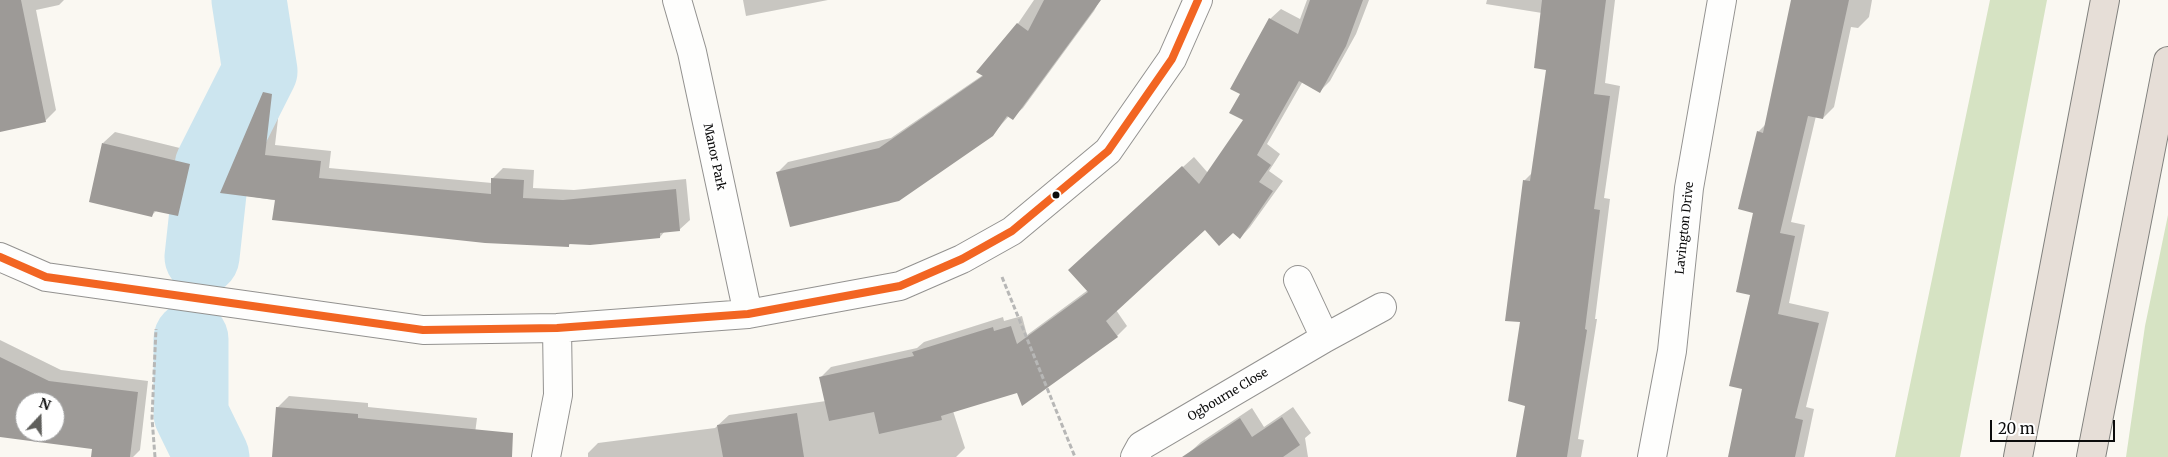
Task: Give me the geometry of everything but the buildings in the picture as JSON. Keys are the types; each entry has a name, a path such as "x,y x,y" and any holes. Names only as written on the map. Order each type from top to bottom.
{"highway":[{"path":"2018,457 2105,0"},
{"path":"2091,457 2168,61"}],"street":[{"name":"Manor Park","path":"677,0 692,52 748,314"},
{"path":"0,257 46,277 423,330 557,328 748,314 900,286 962,259 1012,232 1108,151 1172,59 1198,0"},
{"name":"Lavington Drive","path":"1652,457 1672,350 1689,188 1722,0"},
{"path":"1298,280 1325,338"},
{"name":"Ogbourne Close","path":"1135,457 1141,446 1325,338 1382,307"},
{"path":"546,457 558,395 557,328"}],"path":[{"path":"1005,284 1075,457"},
{"path":"155,457 152,418 157,294"}],"green space":[{"path":"1990,0 2047,0 1960,457 1895,457"},
{"path":"2168,215 2168,457 2126,457 2145,326"}],"waterway":[{"path":"202,257 212,166 260,71 249,0"},
{"path":"191,339 191,414 212,457"}],"transit line":[{"path":"0,257 46,277 423,330 557,328 748,314 900,286 962,259 1012,231 1108,151 1172,59 1198,0"}]}
